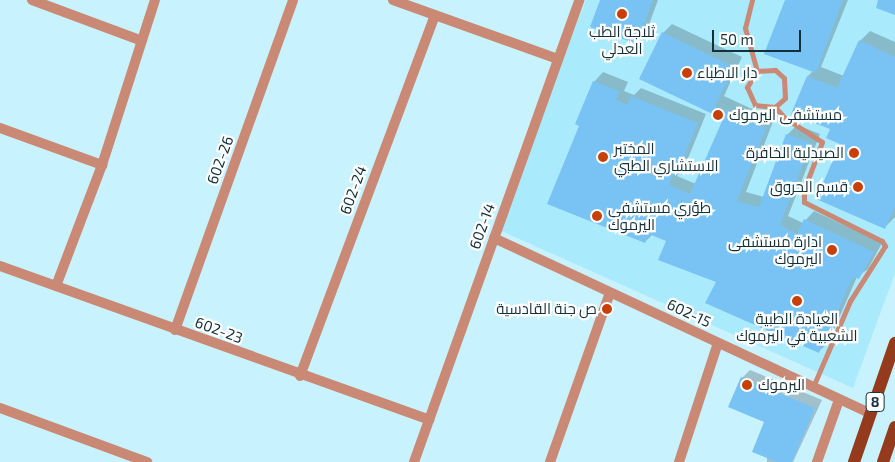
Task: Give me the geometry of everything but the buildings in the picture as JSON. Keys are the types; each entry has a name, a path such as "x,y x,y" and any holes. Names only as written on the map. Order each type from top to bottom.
{"main road":[{"name":"8","path":"854,462 895,342"},
{"name":"8","path":"883,462 895,427"}],"street":[{"path":"32,0 142,41"},
{"path":"56,286 102,165 155,0"},
{"name":"602-26","path":"175,330 293,0"},
{"path":"393,0 558,59"},
{"name":"602-14","path":"414,462 579,0"},
{"name":"602-24","path":"300,376 435,15"},
{"path":"0,128 102,165"},
{"name":"602-15","path":"494,238 871,414"},
{"name":"602-23","path":"0,266 300,376 429,420"},
{"path":"550,462 610,293"},
{"path":"679,462 718,343"},
{"path":"817,462 840,400"},
{"path":"0,408 147,462"}],"lane":[{"path":"752,0 744,28 757,71 747,87 750,100 761,108 775,107 785,98 784,78 775,70 757,71"},
{"path":"775,107 786,118 822,142 804,190 804,202 882,240 885,246 850,301 813,388"}],"shaded area":[{"name":"مستشفى اليرموك","path":"586,0 895,0 895,273 853,388 497,229"}],"place":[{"name":"ثلاجة الطب العدلي","path":"622,14"},
{"name":"دار الاطباء","path":"687,73"},
{"name":"مستشفى اليرموك","path":"718,115"},
{"name":"الصيدلية الخافرة","path":"854,153"},
{"name":"المختبر الاستشاري الطبي","path":"603,157"},
{"name":"قسم الحروق","path":"858,187"},
{"name":"طؤري مستشفى اليرموك","path":"597,216"},
{"name":"ادارة مستشفى اليرموك","path":"832,250"},
{"name":"العيادة الطبية الشعبية في اليرموك","path":"797,301"},
{"name":"ص جنة القادسية","path":"607,309"},
{"name":"اليرموك","path":"747,385"}]}
